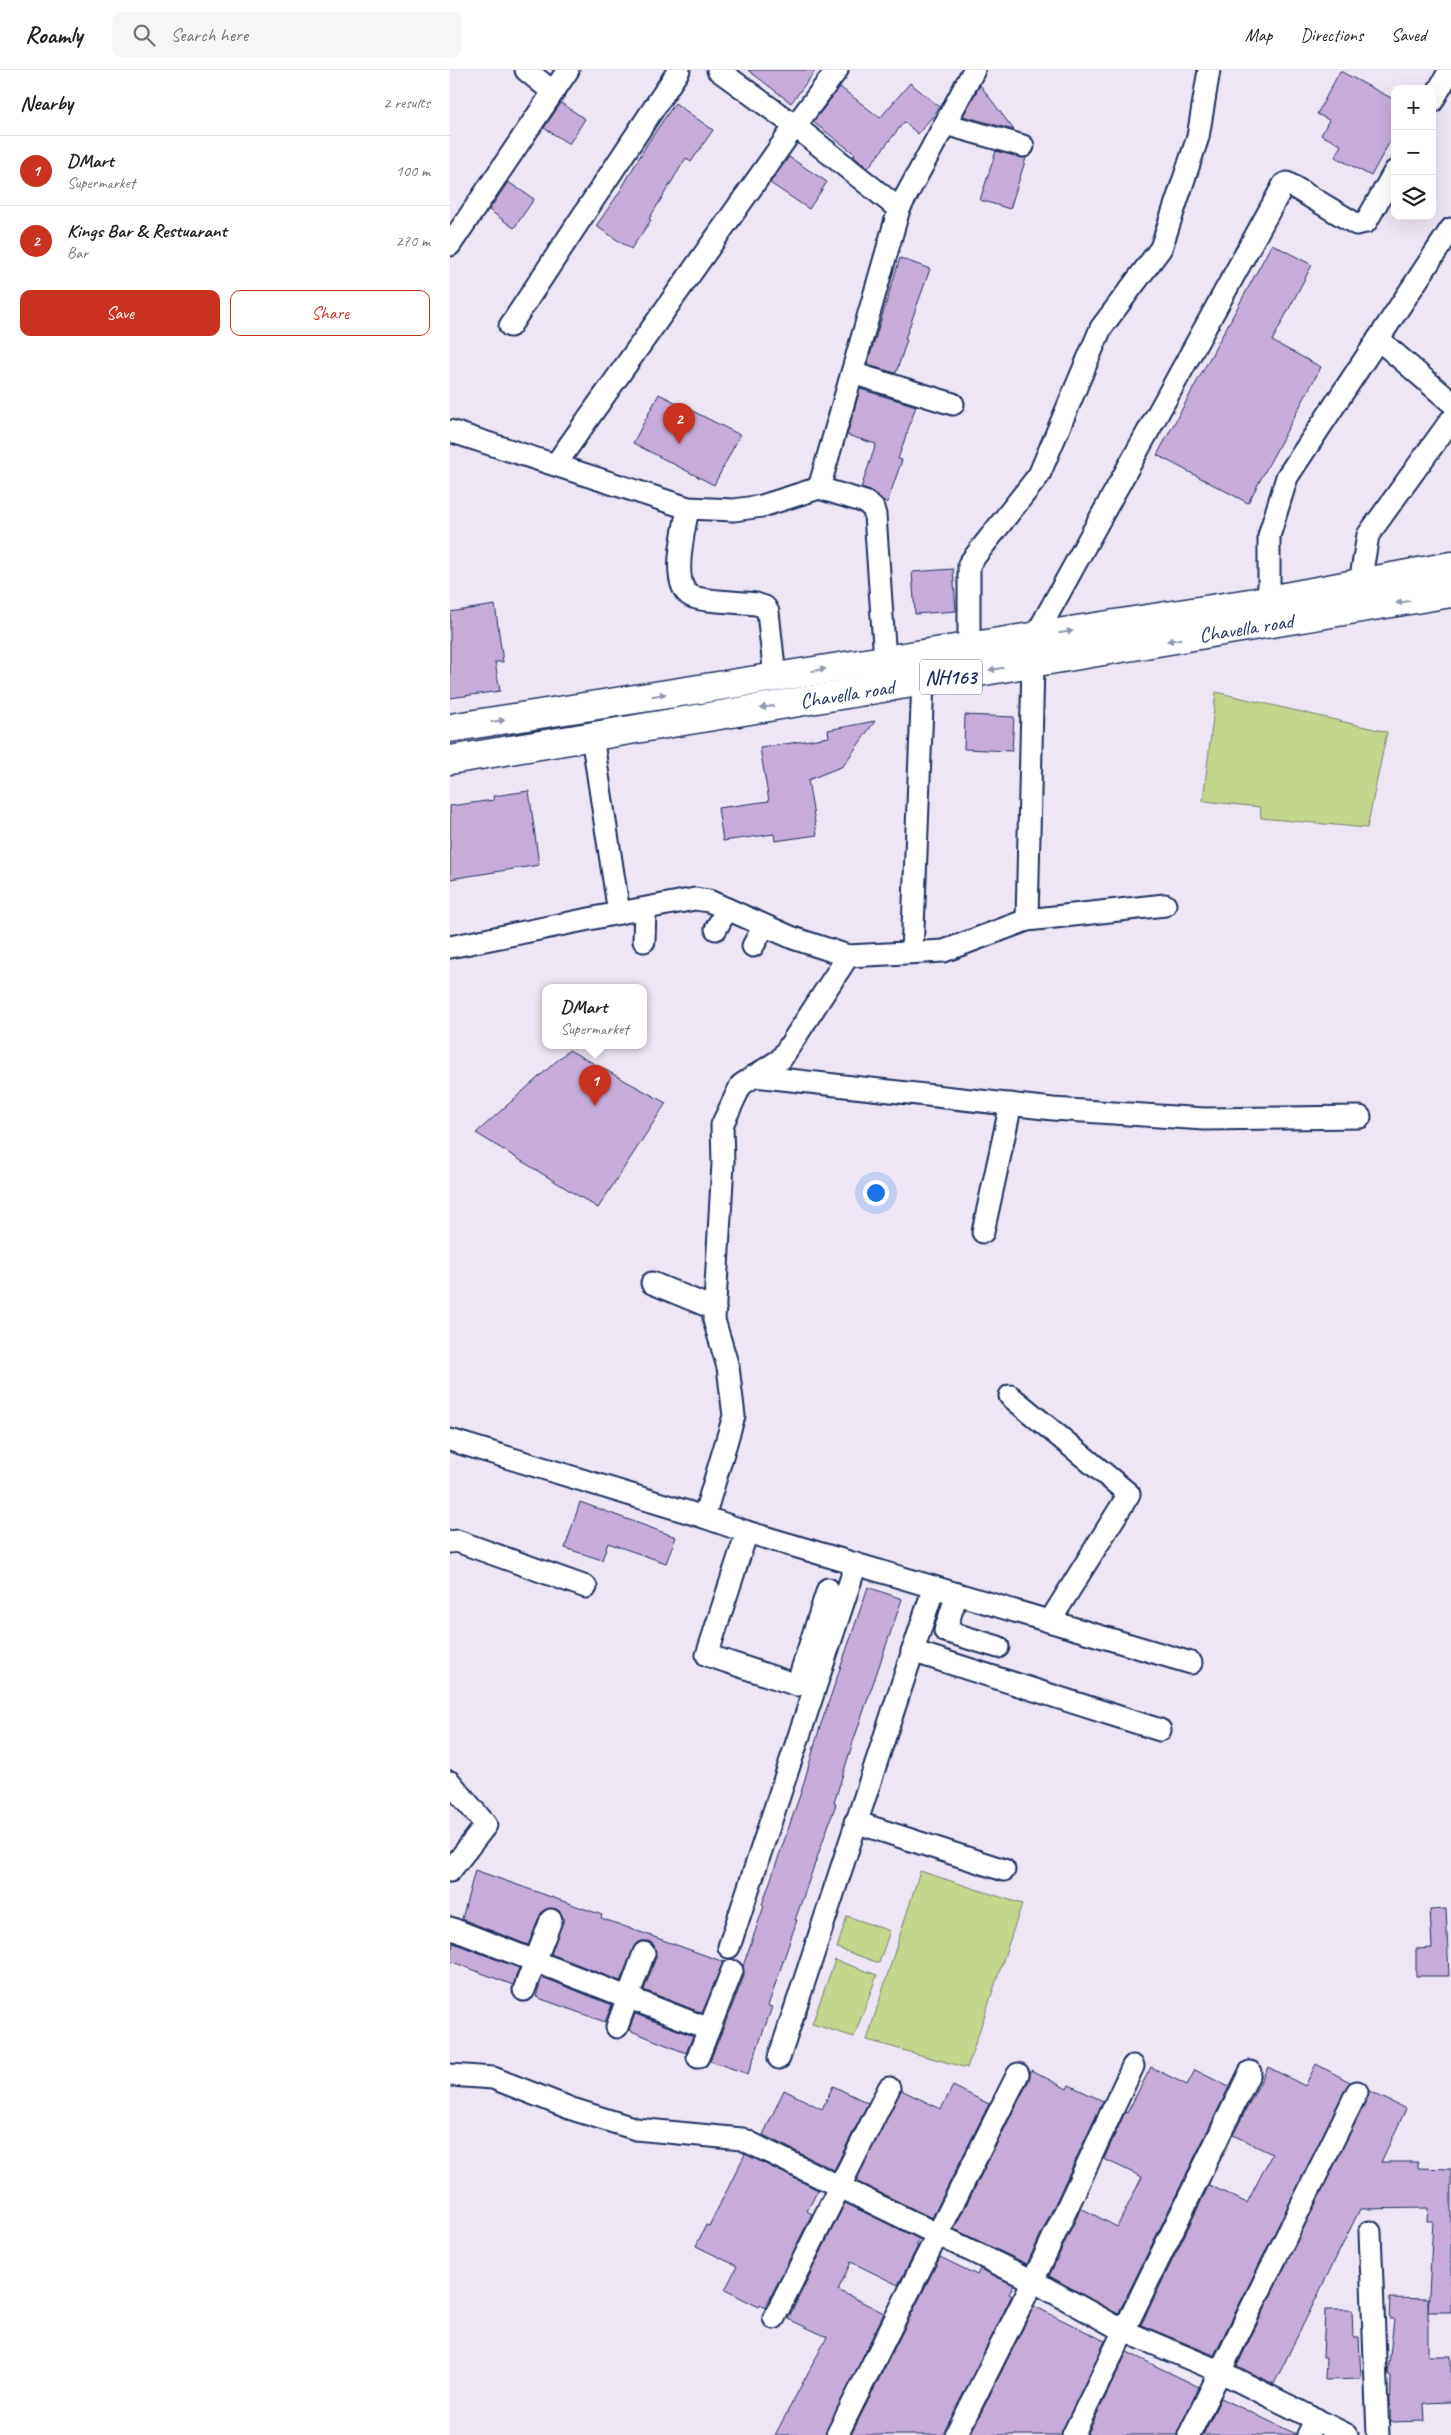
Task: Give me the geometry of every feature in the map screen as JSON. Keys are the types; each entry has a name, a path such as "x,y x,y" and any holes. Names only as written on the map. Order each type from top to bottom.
{"highway":[{"name":"Chavella road","path":"450,760 924,681 1034,650 1269,600 1362,571 1451,566"},
{"name":"Chavella road","path":"450,728 969,647 1034,650 1451,594"}],"street":[{"path":"526,70 553,92"},
{"path":"453,234 568,70"},
{"path":"510,326 679,70"},
{"path":"718,70 795,126 899,208"},
{"path":"556,464 795,126 837,70"},
{"path":"819,488 899,208 974,70"},
{"path":"969,647 969,564 1039,475 1101,328 1161,248 1198,137 1209,70"},
{"path":"1436,95 1450,70"},
{"path":"945,124 1023,146"},
{"path":"1027,920 1034,650 1284,184 1287,183 1356,224 1362,224 1366,222 1393,175"},
{"path":"1269,600 1269,536 1287,478 1451,228"},
{"path":"1378,339 1451,402"},
{"path":"852,373 953,404"},
{"path":"1362,571 1368,536 1451,420"},
{"path":"450,432 556,464 688,508 734,510 762,506 819,488 865,502 873,508 875,516 886,660"},
{"path":"688,508 679,566 680,580 684,589 697,598 756,604 765,607 768,612 775,677"},
{"path":"912,952 924,681"},
{"path":"592,736 618,913"},
{"path":"450,947 695,899 709,901 793,938 848,956 944,951 1027,920 1165,906"},
{"path":"644,941 645,909"},
{"path":"716,929 727,909"},
{"path":"753,946 764,926"},
{"path":"704,1517 734,1416 728,1367 714,1320 723,1163 722,1125 741,1085 781,1058 848,956"},
{"path":"754,1076 1011,1104 1204,1119 1360,1117"},
{"path":"983,1232 1011,1104"},
{"path":"652,1283 715,1308"},
{"path":"1010,1396 1128,1494 1050,1621"},
{"path":"450,1440 704,1517 747,1532 1191,1663"},
{"path":"747,1532 706,1655 797,1685 828,1589"},
{"path":"450,1542 457,1541 586,1587"},
{"path":"729,1947 856,1564"},
{"path":"779,2058 855,1822 934,1587"},
{"path":"957,1594 945,1631 998,1647"},
{"path":"912,1651 1160,1730"},
{"path":"450,1782 486,1825 450,1871"},
{"path":"855,1822 1004,1870"},
{"path":"524,1990 551,1920"},
{"path":"450,1928 535,1963 709,2029"},
{"path":"617,2027 644,1953"},
{"path":"698,2057 732,1971"},
{"path":"956,2435 1033,2281 1133,2066"},
{"path":"1073,2435 1250,2072"},
{"path":"837,2435 1018,2074"},
{"path":"450,2075 493,2078 572,2109 636,2130 730,2136 742,2139 1033,2281 1124,2331 1221,2372 1312,2427 1347,2435"},
{"path":"774,2318 889,2088"},
{"path":"1189,2435 1357,2092"},
{"path":"1370,2232 1378,2435"}],"green space":[{"path":"1216,692 1387,732 1367,828 1261,818 1260,807 1203,801"},
{"path":"920,1871 1022,1904 967,2068 867,2040"},
{"path":"847,1916 890,1931 879,1963 837,1948"},
{"path":"835,1960 877,1975 854,2037 812,2024"}],"building":[{"path":"748,70 816,70 791,103"},
{"path":"1340,71 1391,98 1391,139 1371,176 1335,157 1341,145 1321,135 1329,120 1317,114"},
{"path":"910,83 940,107 918,134 904,122 868,168 853,156 855,154 813,122 840,87 880,118"},
{"path":"980,85 1014,130 963,116"},
{"path":"561,103 585,119 569,144 544,128"},
{"path":"675,103 713,130 691,162 686,158 649,219 651,220 631,249 596,226 619,193 647,144"},
{"path":"996,151 1026,158 1010,209 980,200"},
{"path":"789,157 827,182 809,209 770,183"},
{"path":"508,182 534,199 514,228 489,210"},
{"path":"1272,244 1312,265 1272,341 1321,367 1248,503 1157,455"},
{"path":"900,258 930,269 905,339 907,340 896,373 867,365"},
{"path":"860,389 916,406 898,459 902,460 887,503 872,492 861,488 876,444 847,435"},
{"path":"659,394 740,435 714,485 633,443"},
{"path":"953,569 956,611 915,614 912,572"},
{"path":"495,605 503,662 495,662 500,691 450,698 450,612"},
{"path":"965,715 1014,717 1012,751 964,749"},
{"path":"875,721 843,766 808,780 817,835 775,841 774,834 723,841 718,808 769,801 760,748 829,737 828,730"},
{"path":"529,791 539,865 450,879 450,806 494,800 493,796"},
{"path":"569,1050 666,1103 598,1208 476,1133"},
{"path":"580,1502 676,1537 666,1563 608,1543 602,1560 565,1548"},
{"path":"868,1587 902,1599 852,1745 834,1803 836,1804 795,1920 797,1920 768,2006 772,2007 748,2074 710,2061 744,1976 743,1966 764,1906 762,1905"},
{"path":"475,1870 602,1915 601,1918 724,1962 702,2013 644,1990 656,1957 654,1945 649,1941 642,1941 636,1944 620,1981 551,1954 563,1919 556,1909 550,1908 543,1911 528,1945 462,1919"},
{"path":"1446,1909 1449,1976 1416,1976 1416,1949 1432,1948 1430,1910"},
{"path":"453,1943 519,1968 513,1985 450,1961"},
{"path":"542,1977 612,2005 605,2022 536,1997"},
{"path":"635,2014 693,2036 686,2053 629,2030"},
{"path":"1316,2064 1350,2082 1214,2355 1141,2325 1209,2185 1247,2203 1272,2154 1233,2135 1268,2067 1305,2086"},
{"path":"1151,2067 1187,2085 1195,2070 1229,2087 1118,2314 1049,2276 1081,2208 1117,2227 1142,2177 1104,2159 1125,2112 1127,2113"},
{"path":"1031,2070 1067,2089 1069,2085 1103,2101 1027,2264 954,2229 1029,2080"},
{"path":"833,2086 868,2103 834,2170 763,2135 784,2090 822,2109"},
{"path":"953,2086 989,2104 932,2218 856,2181 901,2090 941,2109"},
{"path":"1369,2091 1406,2109 1381,2162 1418,2162 1418,2168 1451,2169 1451,2312 1428,2312 1433,2221 1427,2221 1428,2208 1360,2209 1274,2384 1237,2366"},
{"path":"745,2154 818,2190 807,2211 812,2214 765,2308 760,2305 759,2307 725,2290 737,2266 696,2246 706,2225 709,2226"},
{"path":"845,2203 919,2239 916,2245 918,2246 898,2285 851,2262 838,2290 884,2313 825,2435 775,2435 827,2337 788,2319"},
{"path":"940,2257 977,2275 980,2269 1014,2285 1009,2294 1012,2295 944,2435 851,2435"},
{"path":"1390,2298 1428,2299 1428,2356 1451,2356 1451,2402 1424,2403 1425,2421 1390,2422 1391,2376 1388,2374 1394,2319 1389,2319"},
{"path":"1034,2306 1105,2341 1061,2435 970,2435"},
{"path":"1325,2310 1352,2310 1353,2337 1359,2337 1361,2379 1325,2380 1326,2357 1323,2357"},
{"path":"1127,2352 1199,2387 1177,2435 1087,2435"},
{"path":"1221,2398 1296,2434 1296,2435 1203,2435"}],"place":[{"name":"Kings Bar & Restuarant","path":"679,444"},
{"name":"DMart","path":"595,1106"}]}
